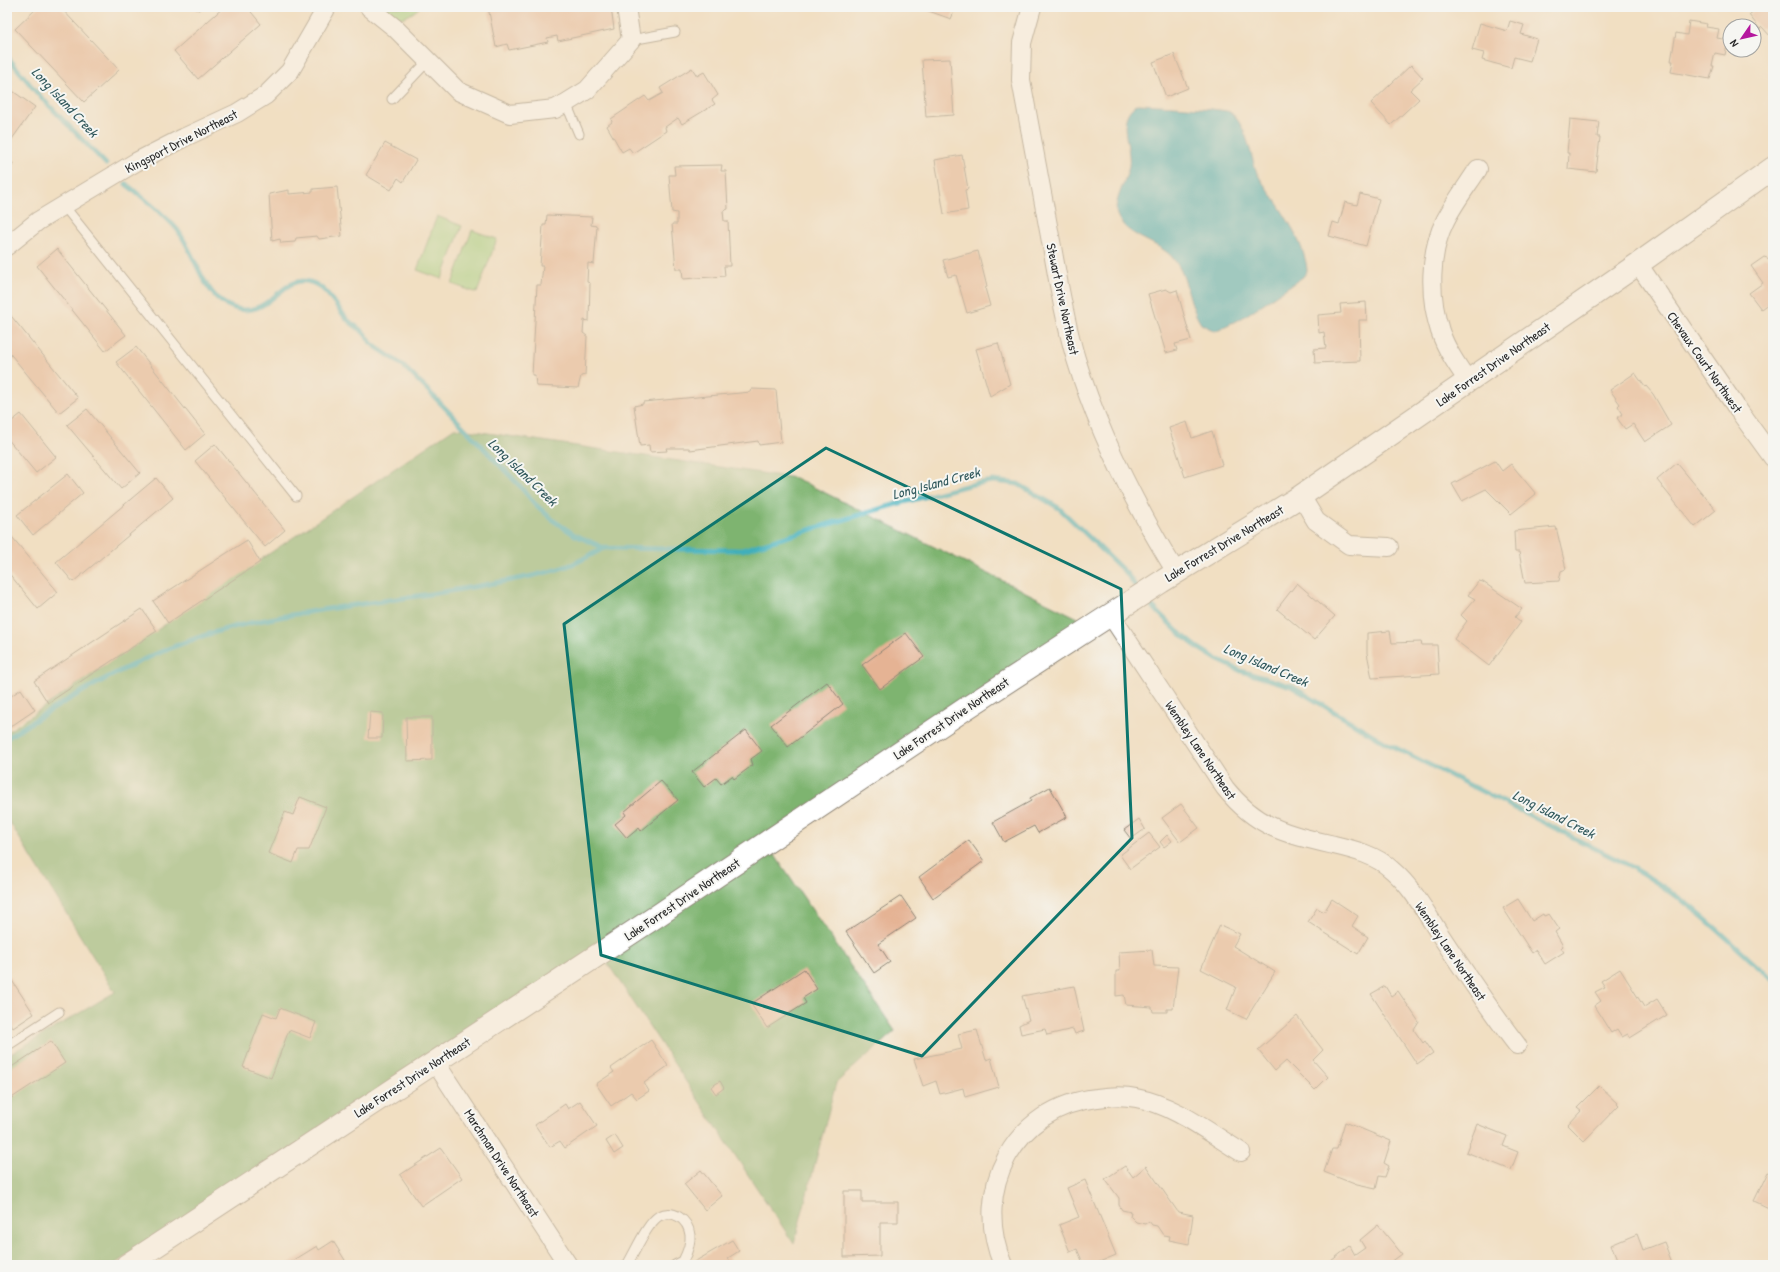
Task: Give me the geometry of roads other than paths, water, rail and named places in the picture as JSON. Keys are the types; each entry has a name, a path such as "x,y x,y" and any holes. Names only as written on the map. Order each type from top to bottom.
{"street":[{"name":"Kingsport Drive Northeast","path":"7,246 38,221 136,162 183,138 238,114 266,95 290,71 327,7"},
{"path":"369,7 395,28 427,62 458,91 510,114 554,109 587,90 631,40 626,7"},
{"name":"Stewart Drive Northeast","path":"1032,7 1022,44 1021,80 1071,339 1096,416 1121,474 1147,524 1168,577"},
{"name":"Lake Forrest Drive Northeast","path":"127,1265 657,916 965,709 1110,614 1302,496 1638,264 1773,168"},
{"path":"1468,381 1452,357 1440,331 1433,303 1432,274 1436,246 1445,221 1478,169"},
{"name":"Chevaux Court Northwest","path":"1638,264 1738,411 1773,458"},
{"path":"1302,496 1316,521 1349,545 1389,547"},
{"name":"Wembley Lane Northeast","path":"1110,614 1224,788 1236,802 1253,817 1274,829 1293,836 1361,852 1378,860 1392,870 1410,889 1493,1014 1517,1044"},
{"name":"Marchman Drive Northeast","path":"435,1062 568,1265"},
{"path":"1003,1265 994,1233 992,1215 993,1196 997,1177 1005,1159 1016,1142 1043,1116 1060,1107 1081,1100 1116,1096 1136,1098 1177,1113 1241,1152"}],"lane":[{"path":"631,40 675,32"},
{"path":"392,100 427,62"},
{"path":"566,103 579,134"},
{"path":"64,206 296,496"},
{"path":"7,1046 58,1012"},
{"path":"627,1265 651,1223 658,1217 668,1213 674,1213 689,1227 689,1246 683,1261 675,1265"}],"water":[{"path":"1137,104 1201,108 1230,112 1236,118 1244,132 1260,179 1289,222 1303,252 1307,271 1303,277 1242,318 1215,331 1201,324 1196,316 1181,271 1170,255 1127,228 1117,215 1116,205 1129,166 1125,125 1126,117 1130,110"}],"waterway":[{"name":"Long Island Creek","path":"7,56 37,93 106,164"},
{"name":"Long Island Creek","path":"126,184 159,211 176,228 205,281 218,299 227,305 241,310 253,309 264,305 281,291 299,281 316,284 326,292 346,318 364,333 371,343 403,366 433,395 519,485 535,504 554,521 575,535 604,548 742,550 893,505 969,485 993,481 1018,484 1059,508 1127,574 1139,591"},
{"path":"7,738 64,702 124,669 185,642 217,631 280,617 459,590 532,576 573,564 604,548"},
{"name":"Long Island Creek","path":"1145,599 1177,631 1197,647 1218,660 1241,671 1291,686 1386,743 1641,872 1693,908 1773,980"}]}
